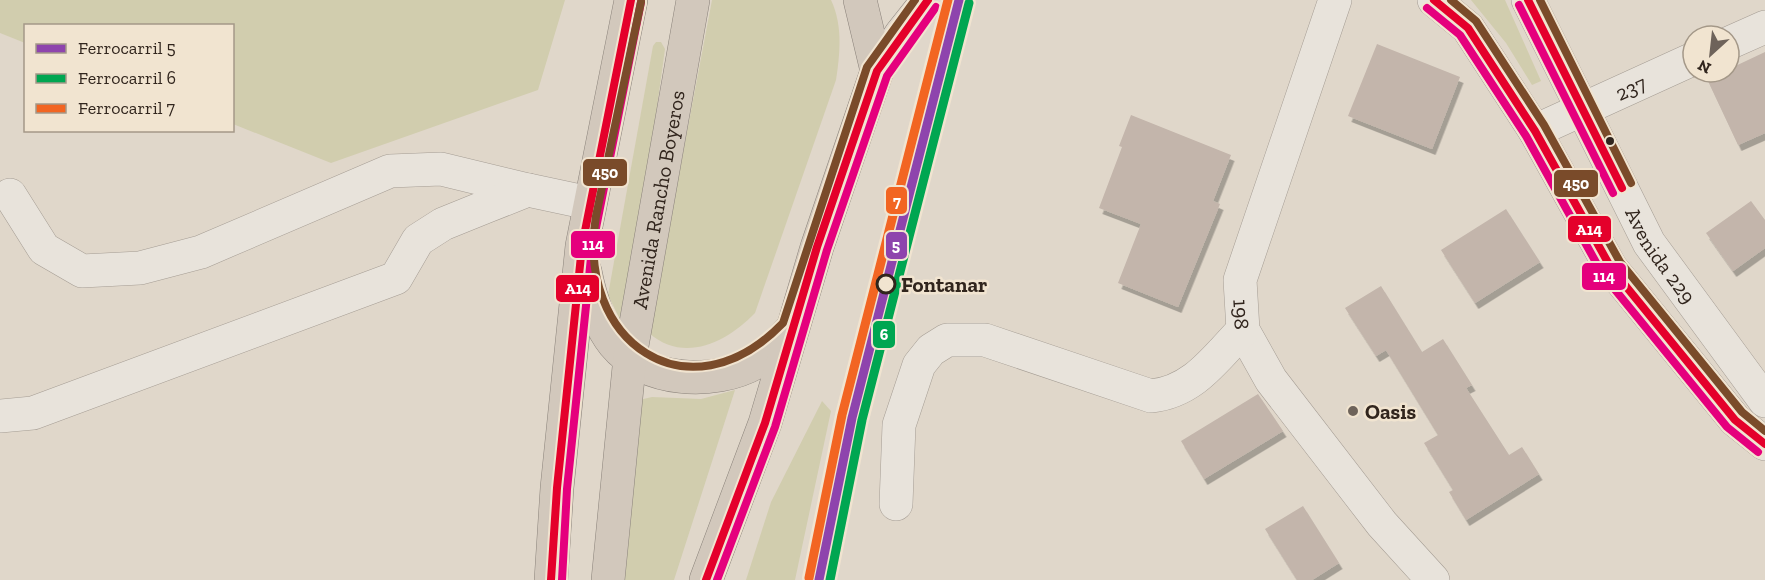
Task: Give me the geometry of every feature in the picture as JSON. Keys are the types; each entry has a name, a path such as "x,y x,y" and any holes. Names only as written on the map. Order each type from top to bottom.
{"highway":[{"path":"551,580 557,488 582,246 631,0"},
{"name":"Avenida Rancho Boyeros","path":"608,580 630,357 693,0"},
{"path":"706,580 765,423 792,329 877,71 860,0"},
{"path":"582,246 592,300 614,344 630,357 668,374 710,377 753,364 772,351 792,329"}],"main road":[{"path":"877,71 901,34 928,0"}],"street":[{"name":"198","path":"1335,0 1240,280 1243,330 1271,380 1382,524 1433,580"},
{"name":"Avenida 229","path":"1434,0 1468,28 1535,131 1611,268 1735,420 1765,444"},
{"name":"Avenida 229","path":"1528,0 1649,243 1764,398"},
{"path":"1741,38 1765,27"},
{"name":"237","path":"1535,131 1681,63"},
{"path":"10,195 44,249 82,271 140,268 201,252 390,171 441,169 589,203"},
{"path":"0,416 33,413 396,278 418,240 443,224 528,190"},
{"path":"896,504 899,425 919,365 931,350 947,340 985,340 1151,396 1170,395 1193,382 1243,330"},
{"path":"1735,420 1764,398"}],"shaded area":[{"path":"0,0 565,0 538,90 331,163 234,124 234,24 24,24 24,43 0,33"},
{"path":"712,0 831,0 839,29 839,60 836,80 755,313 732,333 705,346 676,347 662,342 649,333"},
{"path":"1471,0 1505,0 1541,81 1532,85 1506,43"},
{"path":"656,42 661,42 665,49 626,332 608,295 653,46"},
{"path":"735,390 674,580 620,580 639,400 652,397 701,399"},
{"path":"822,401 831,411 795,580 746,580 771,502"}],"building":[{"path":"1377,44 1460,77 1432,149 1348,116"},
{"path":"1765,52 1765,133 1738,145 1709,84 1741,84 1741,63"},
{"path":"1131,115 1231,155 1213,201 1220,204 1178,307 1118,283 1141,224 1099,208 1122,147 1119,146"},
{"path":"1751,201 1765,220 1765,248 1733,271 1706,233"},
{"path":"1506,209 1540,262 1475,303 1441,250"},
{"path":"1381,286 1422,352 1443,339 1472,385 1466,388 1509,455 1522,447 1539,474 1466,520 1449,492 1453,490 1424,443 1438,435 1386,350 1376,356 1345,308"},
{"path":"1258,394 1283,431 1204,479 1181,441"},
{"path":"1303,506 1339,563 1312,580 1297,580 1265,529"}],"rail line":[{"name":"7","path":"809,578 842,415 948,0"},
{"name":"5","path":"819,580 852,418 959,0"},
{"name":"6","path":"830,580 862,420 969,3"}],"transit line":[{"name":"A14","path":"551,580 557,488 582,246 631,0"},
{"name":"450","path":"641,2 596,216 594,261 603,299 621,331 646,353 677,365 711,365 747,352 783,323 867,67 915,0"},
{"name":"A14","path":"706,580 765,423 817,247 877,71 928,0"},
{"name":"A14","path":"1434,0 1468,28 1535,131 1611,268 1735,420 1765,444"},
{"name":"450","path":"1451,0 1476,21 1544,125 1620,262 1742,412 1765,431"},
{"name":"A14","path":"1528,0 1622,188"},
{"name":"450","path":"1540,0 1631,183"},
{"name":"114","path":"562,580 567,489 592,248 641,2"},
{"name":"114","path":"1519,5 1613,193"},
{"name":"114","path":"717,580 775,427 827,250 887,76 936,7"},
{"name":"114","path":"1427,8 1460,35 1526,136 1603,275 1727,427 1758,452"}],"place":[{"name":"Fontanar","path":"886,284"},
{"name":"Oasis","path":"1353,411"}]}
